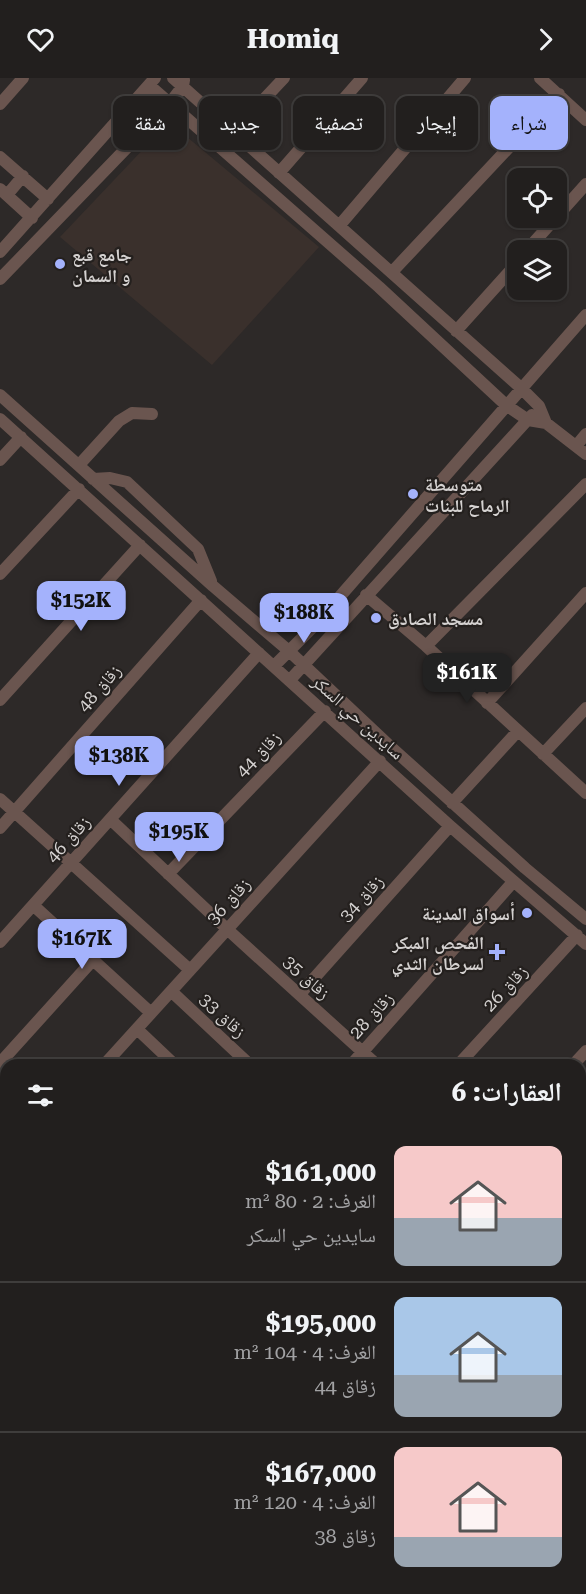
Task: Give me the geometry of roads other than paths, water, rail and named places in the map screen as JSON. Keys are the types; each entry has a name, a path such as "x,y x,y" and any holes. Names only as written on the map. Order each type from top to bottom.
{"street":[{"path":"0,104 23,78"},
{"path":"267,96 284,78"},
{"path":"279,173 362,78"},
{"path":"339,226 465,78"},
{"path":"540,78 586,120"},
{"path":"0,252 152,81 164,96"},
{"path":"173,96 180,81 199,99"},
{"path":"393,272 559,94"},
{"path":"187,118 379,287 506,405 528,420 546,423 586,454"},
{"path":"0,279 125,150"},
{"path":"253,150 521,388 539,406 546,423"},
{"path":"0,157 48,199"},
{"path":"23,176 3,192 32,218"},
{"path":"536,240 586,184"},
{"path":"456,331 507,274"},
{"path":"274,666 315,625 586,315"},
{"name":"سايدين حي السكر","path":"0,395 289,651 525,868 586,919"},
{"path":"290,680 539,406"},
{"path":"79,465 119,421 132,413 152,414"},
{"name":"سايدين حي السكر","path":"0,419 450,826 582,940"},
{"path":"576,446 586,434"},
{"path":"0,460 21,437"},
{"path":"93,479 110,478 128,482 198,549 213,586"},
{"path":"426,646 586,483"},
{"path":"0,574 79,489"},
{"path":"0,700 140,545"},
{"path":"487,703 586,592"},
{"path":"366,595 426,646 586,793"},
{"name":"زقاق 48","path":"0,828 201,600"},
{"name":"زقاق 46","path":"0,942 260,652"},
{"path":"543,754 586,708"},
{"name":"زقاق 44","path":"168,874 325,711"},
{"path":"452,802 518,732"},
{"name":"زقاق 36","path":"109,1059 380,761"},
{"path":"0,799 190,970"},
{"name":"زقاق 35","path":"110,819 370,1059"},
{"name":"زقاق 34","path":"300,994 450,826"},
{"name":"زقاق 28","path":"356,1059 513,882"},
{"path":"33,905 151,1013"},
{"name":"زقاق 26","path":"464,1059 582,940"},
{"path":"4,1059 93,960"},
{"name":"زقاق 33","path":"171,991 244,1059"},
{"path":"136,1029 169,1059"}],"place":[{"name":"جامع قبع و السمان","path":"60,264"},
{"name":"متوسطة الرماح للبنات","path":"413,494"},
{"name":"مسجد الصادق","path":"376,618"},
{"name":"أسواق المدينة","path":"527,913"},
{"name":"الفحص المبكر لسرطان الثدي","path":"497,952"}]}
